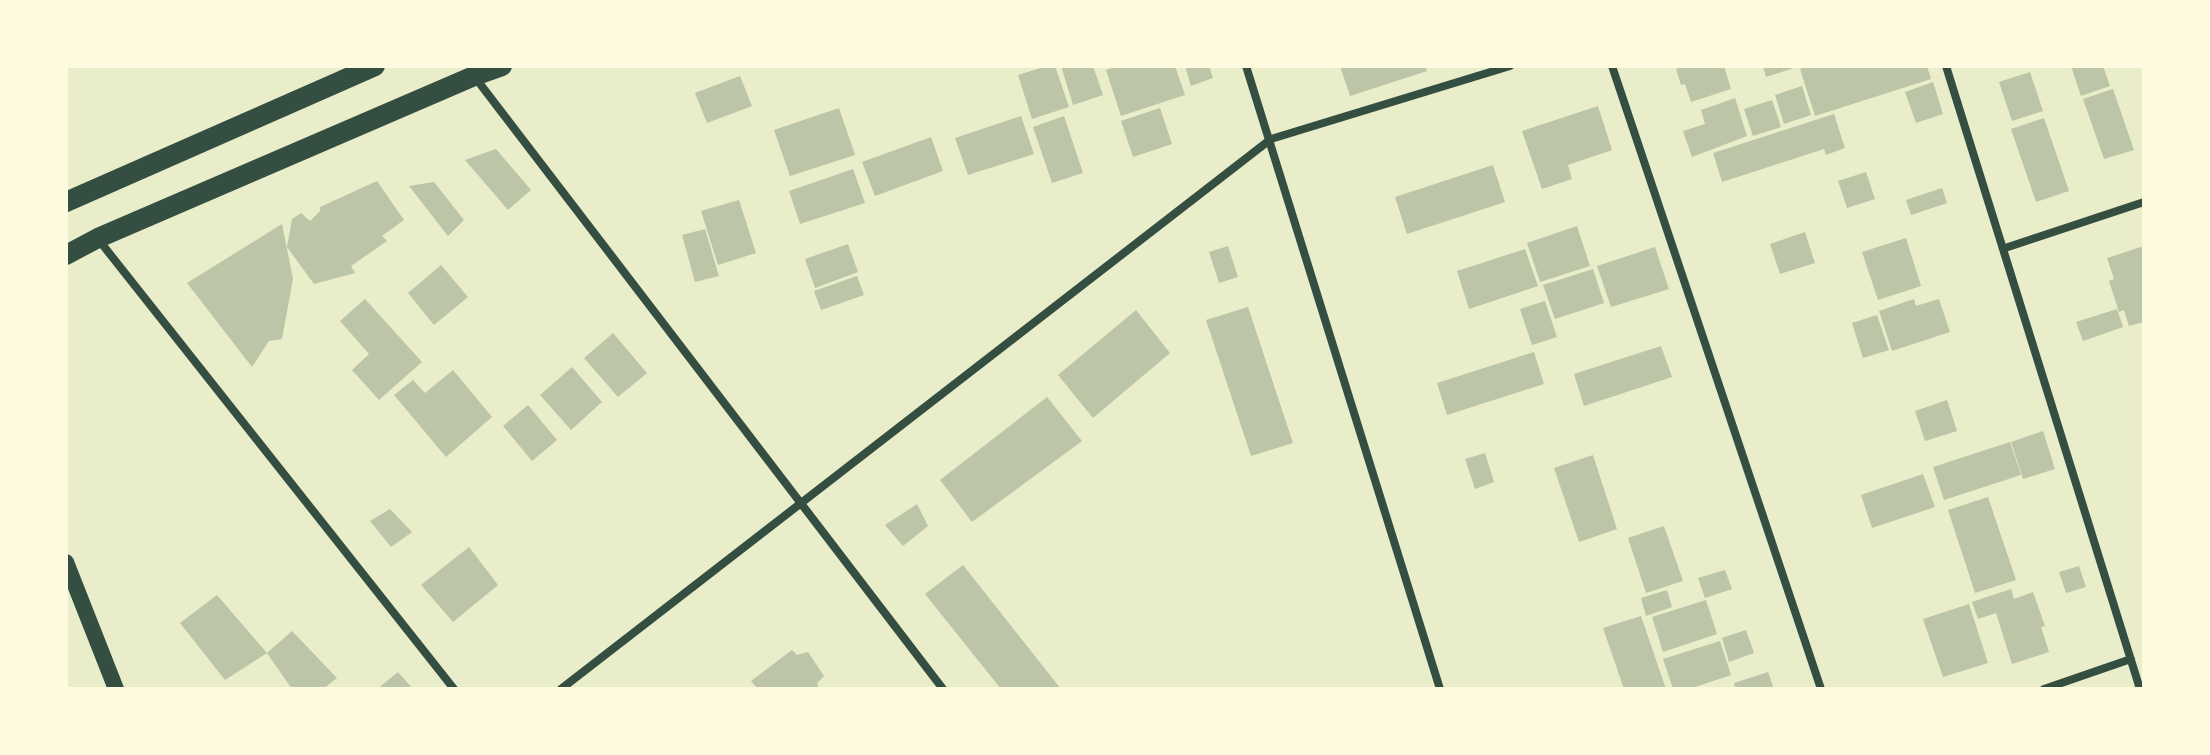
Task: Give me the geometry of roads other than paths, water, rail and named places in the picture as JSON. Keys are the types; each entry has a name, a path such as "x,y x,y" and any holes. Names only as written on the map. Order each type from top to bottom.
{"main road":[{"path":"66,202 375,66"},
{"path":"66,255 98,238 502,66"},
{"path":"66,562 116,689"}],"street":[{"path":"1246,66 1440,689"},
{"path":"561,689 1271,139 1510,66"},
{"path":"1612,66 1821,689"},
{"path":"1946,66 2140,689"},
{"path":"474,76 943,689"},
{"path":"2005,248 2144,202"},
{"path":"98,238 454,689"},
{"path":"2044,689 2131,659"}]}
